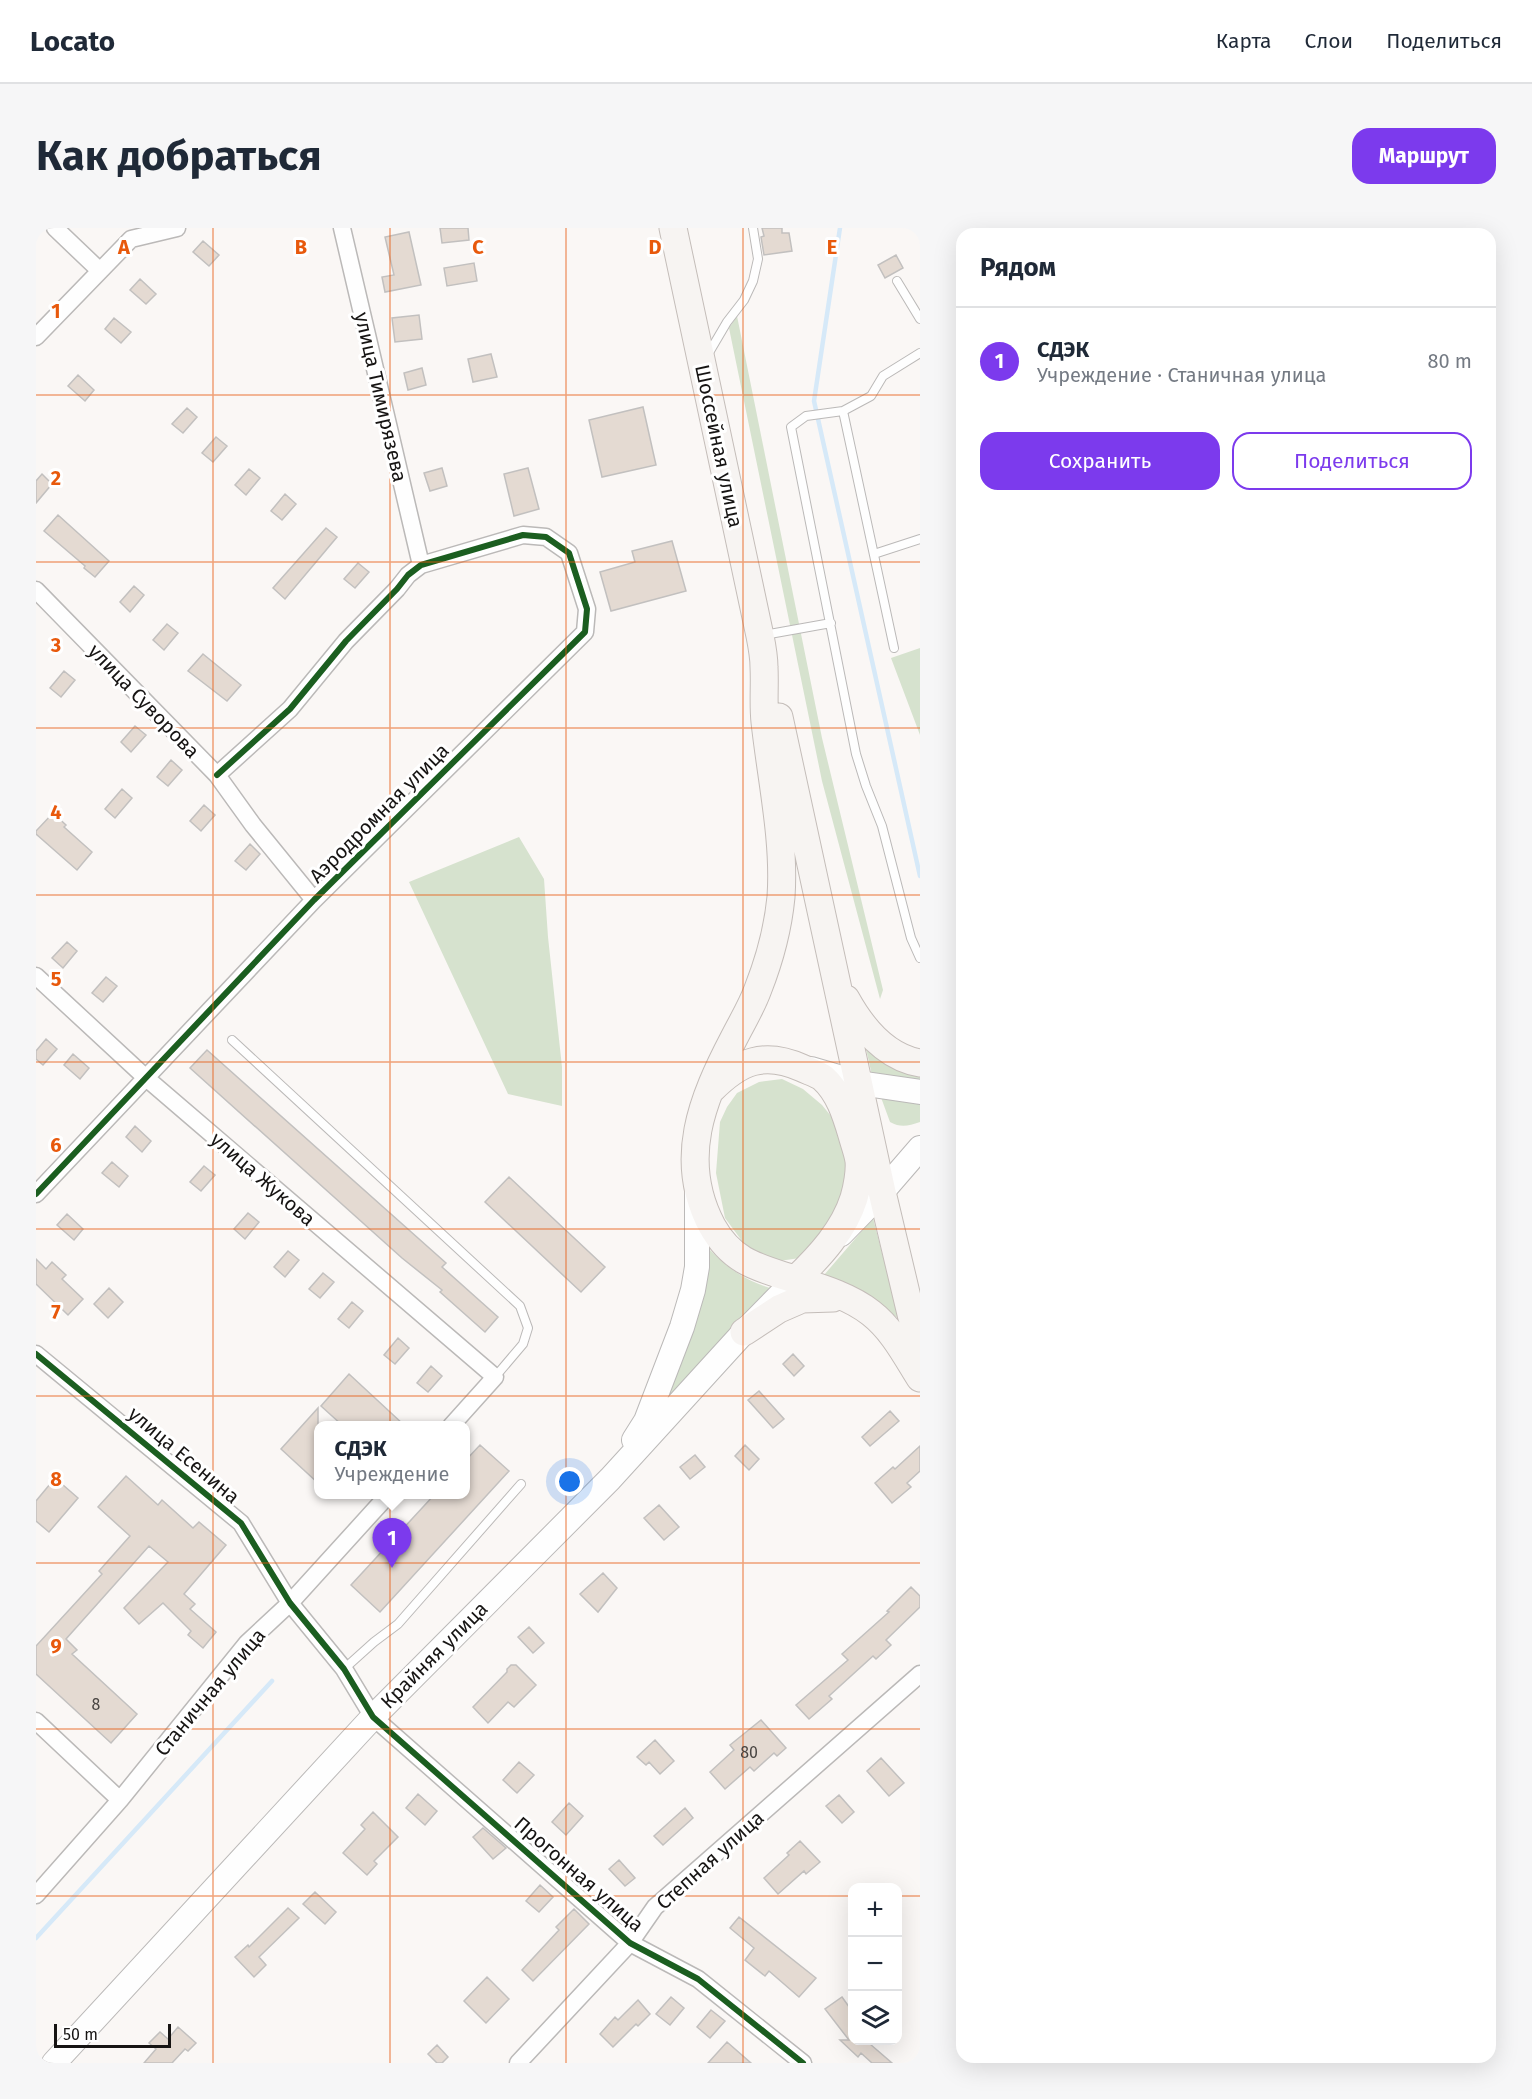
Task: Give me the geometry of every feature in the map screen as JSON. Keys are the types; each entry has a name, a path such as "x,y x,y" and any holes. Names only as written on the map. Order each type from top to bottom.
{"main road":[{"name":"Шоссейная улица","path":"673,228 760,636 764,665"},
{"path":"764,665 785,739 882,1192 911,1314 920,1342"},
{"path":"610,1479 646,1421 691,1299 697,1267 697,1188 694,1164 702,1107 724,1057 758,991 771,952 781,897 776,806 764,718 764,665"},
{"path":"838,985 857,1019 877,1041 894,1054 920,1063"},
{"path":"709,1092 729,1072 747,1063 769,1060 785,1061 859,1083 920,1092"},
{"path":"785,1061 822,1077 837,1095 846,1115 859,1162 854,1197 839,1230 819,1257"},
{"path":"846,1115 874,1152"},
{"path":"796,1279 882,1192 920,1148"},
{"path":"697,1188 713,1228 726,1246 757,1268 796,1279 843,1298 872,1314 894,1338 920,1378"},
{"name":"Крайняя улица","path":"54,2063 373,1716 610,1479 744,1332 796,1279"},
{"path":"744,1332 779,1309 802,1299 843,1298"}],"street":[{"path":"55,228 99,270"},
{"path":"36,337 130,240 177,228"},
{"name":"улица Тимирязева","path":"342,228 421,565"},
{"name":"Аэродромная улица","path":"36,1194 315,900 585,632 587,609 569,553 546,537 523,535 421,565"},
{"path":"217,776 290,709 346,641 398,590 408,575 421,565"},
{"name":"улица Суворова","path":"36,590 217,776 315,900"},
{"name":"улица Жукова","path":"36,976 145,1077 495,1377"},
{"name":"улица Есенина","path":"36,1354 241,1523 290,1603 344,1669 373,1716"},
{"path":"456,1421 495,1377"},
{"name":"Станичная улица","path":"36,1894 120,1800 247,1643 290,1603 384,1499"},
{"name":"Степная улица","path":"518,2063 630,1943 655,1907 920,1674"},
{"name":"Прогонная улица","path":"373,1716 630,1943 698,1979 804,2063"},
{"path":"36,1721 120,1800"}],"lane":[{"path":"701,363 744,300 753,281 758,259 753,228"},
{"path":"897,281 920,319"},
{"path":"920,353 883,376 871,396 843,411 806,416 791,427 856,754 882,826 911,938 920,958"},
{"path":"843,411 894,648"},
{"path":"874,554 920,539"},
{"path":"760,636 831,623"},
{"path":"232,1040 520,1306 528,1328 523,1344 495,1377"},
{"path":"344,1669 398,1624 521,1484"}],"green space":[{"path":"737,316 822,738 883,990 880,999 822,781 729,328"},
{"path":"920,648 920,735 891,658"},
{"path":"519,837 544,879 562,1067 562,1106 508,1094 409,882"},
{"path":"863,1035 920,1069 920,1087 873,1080"},
{"path":"782,1079 803,1089 822,1105 839,1126 850,1153 838,1216 800,1258 779,1261 758,1257 742,1241 725,1218 716,1173 720,1122 727,1107 737,1093 759,1082"},
{"path":"879,1092 920,1099 920,1122 905,1126 890,1122"},
{"path":"873,1218 899,1319 874,1299 818,1282"},
{"path":"710,1250 741,1275 777,1290 648,1430 698,1313"}],"building":[{"path":"440,228 468,228 469,240 442,243"},
{"path":"762,228 782,228 782,233 789,233 792,251 764,255"},
{"path":"409,232 421,285 385,292 382,277 394,275 385,237"},
{"path":"203,241 219,255 209,266 193,252"},
{"path":"896,255 903,268 885,278 878,265"},
{"path":"474,263 477,281 447,286 444,268"},
{"path":"140,279 156,294 146,304 130,290"},
{"path":"419,315 422,339 395,342 392,318"},
{"path":"114,318 131,332 121,343 105,329"},
{"path":"491,354 497,377 473,382 468,359"},
{"path":"422,368 426,385 408,390 404,373"},
{"path":"78,375 94,390 85,401 68,386"},
{"path":"643,407 656,465 602,477 589,420"},
{"path":"187,408 197,417 183,433 172,424"},
{"path":"216,437 227,446 213,462 202,453"},
{"path":"442,468 447,486 430,491 424,473"},
{"path":"528,468 539,509 514,516 504,474"},
{"path":"249,469 260,478 246,495 235,485"},
{"path":"42,474 52,484 36,503 36,481"},
{"path":"285,494 296,504 282,520 271,511"},
{"path":"58,515 109,561 95,577 44,531"},
{"path":"326,528 337,537 285,599 273,588"},
{"path":"672,541 686,591 611,611 600,572 635,562 632,551"},
{"path":"358,563 369,572 355,588 344,579"},
{"path":"134,586 144,595 130,612 120,602"},
{"path":"167,624 178,633 164,650 153,640"},
{"path":"203,654 241,685 227,701 188,671"},
{"path":"64,671 75,680 61,697 50,688"},
{"path":"135,726 146,735 131,752 121,742"},
{"path":"171,760 182,770 168,786 157,777"},
{"path":"122,789 132,798 115,818 105,809"},
{"path":"204,805 215,815 201,831 190,821"},
{"path":"53,813 66,825 64,827 92,852 77,870 36,834 36,831"},
{"path":"250,844 260,854 246,870 235,861"},
{"path":"67,942 77,951 63,968 52,958"},
{"path":"106,977 117,986 103,1002 92,993"},
{"path":"46,1039 57,1049 43,1065 36,1059 36,1051"},
{"path":"207,1050 446,1263 442,1267 498,1317 485,1332 440,1292 442,1290 402,1258 190,1068"},
{"path":"73,1054 89,1068 80,1079 64,1065"},
{"path":"135,1126 151,1141 142,1152 126,1137"},
{"path":"112,1162 128,1176 119,1187 102,1173"},
{"path":"204,1166 215,1175 201,1191 190,1182"},
{"path":"509,1177 605,1267 581,1292 485,1202"},
{"path":"248,1213 259,1222 245,1239 234,1229"},
{"path":"67,1214 83,1229 74,1240 57,1225"},
{"path":"288,1251 299,1260 285,1277 274,1267"},
{"path":"36,1259 46,1269 52,1262 66,1275 62,1279 83,1299 68,1315 36,1284"},
{"path":"323,1273 334,1282 320,1298 309,1289"},
{"path":"109,1288 123,1302 108,1318 94,1304"},
{"path":"352,1302 363,1311 349,1328 338,1319"},
{"path":"398,1338 409,1348 395,1364 384,1355"},
{"path":"793,1354 804,1366 794,1376 783,1364"},
{"path":"431,1366 442,1376 428,1392 417,1383"},
{"path":"349,1374 400,1421 338,1421 321,1406"},
{"path":"759,1391 784,1419 773,1428 748,1400"},
{"path":"318,1408 318,1421 314,1421 314,1479 281,1449"},
{"path":"890,1411 899,1421 870,1446 862,1437"},
{"path":"480,1445 509,1471 380,1612 351,1585 430,1499 470,1499 470,1456"},
{"path":"745,1445 759,1459 749,1470 735,1456"},
{"path":"920,1446 920,1471 907,1483 911,1487 892,1503 875,1483 893,1467 895,1469"},
{"path":"695,1455 705,1467 690,1479 680,1467"},
{"path":"126,1476 158,1505 162,1500 193,1528 199,1522 226,1545 184,1594 195,1604 190,1609 216,1632 203,1648 188,1635 191,1631 163,1603 139,1624 124,1608 168,1562 149,1546 66,1639 77,1650 72,1654 137,1714 111,1743 36,1674 36,1646 102,1574 99,1571 130,1536 98,1507"},
{"path":"55,1478 78,1498 49,1532 36,1521 36,1501"},
{"path":"659,1505 679,1527 664,1540 644,1518"},
{"path":"603,1573 617,1588 598,1612 580,1594"},
{"path":"911,1587 920,1596 920,1607 886,1640 891,1645 876,1659 873,1656 829,1696 832,1699 809,1719 796,1705 848,1660 842,1654 889,1612 887,1611"},
{"path":"529,1627 544,1643 533,1653 518,1637"},
{"path":"511,1665 516,1665 536,1685 514,1707 508,1702 488,1723 473,1707"},
{"path":"761,1720 786,1748 777,1756 774,1753 754,1771 750,1767 725,1789 710,1772 734,1750 730,1745"},
{"path":"655,1740 674,1761 660,1774 649,1762 646,1765 637,1757"},
{"path":"881,1758 904,1783 889,1796 867,1771"},
{"path":"519,1762 534,1775 517,1793 503,1780"},
{"path":"418,1794 437,1811 425,1825 406,1808"},
{"path":"839,1795 854,1812 842,1823 826,1806"},
{"path":"569,1803 583,1816 566,1835 552,1822"},
{"path":"685,1808 693,1818 663,1845 654,1836"},
{"path":"373,1812 398,1837 374,1861 377,1864 367,1875 343,1853 365,1829 361,1825"},
{"path":"483,1828 506,1848 493,1859 473,1837"},
{"path":"800,1841 820,1862 806,1874 804,1871 778,1894 764,1878 789,1855 787,1853"},
{"path":"619,1860 635,1878 625,1886 609,1869"},
{"path":"540,1885 553,1897 539,1912 526,1901"},
{"path":"315,1892 336,1912 325,1924 303,1904"},
{"path":"288,1908 299,1918 259,1957 266,1965 254,1977 235,1957 248,1945 249,1947"},
{"path":"574,1909 589,1924 533,1981 522,1970 559,1930 556,1927"},
{"path":"739,1917 816,1978 799,1997 769,1971 765,1976 745,1960 754,1948 730,1928"},
{"path":"487,1977 509,1999 486,2023 464,2001"},
{"path":"671,1997 684,2008 670,2025 656,2014"},
{"path":"842,1997 848,2005 848,2039 825,2009"},
{"path":"638,2000 650,2014 638,2026 636,2024 613,2047 600,2034 615,2017 618,2020"},
{"path":"711,2010 725,2021 710,2038 697,2027"},
{"path":"178,2027 196,2043 188,2051 185,2049 172,2063 144,2063 156,2049 149,2043 160,2032 168,2039"},
{"path":"840,2040 848,2040 848,2045 871,2045 892,2063 872,2063 861,2053 858,2057"},
{"path":"727,2042 751,2063 708,2063"},
{"path":"437,2045 448,2057 442,2063 437,2063 428,2054"}],"waterway":[{"path":"840,228 814,401 920,876"},
{"path":"36,1938 272,1681"}],"cycle path":[{"path":"36,1194 314,900 585,632 587,609 569,553 546,537 523,535 421,565 408,575 346,641 290,709 217,775"},
{"path":"36,1354 241,1523 290,1603 344,1669 373,1717 630,1943 698,1979 803,2063"}],"place":[{"name":"СДЭК","path":"392,1568"}]}
